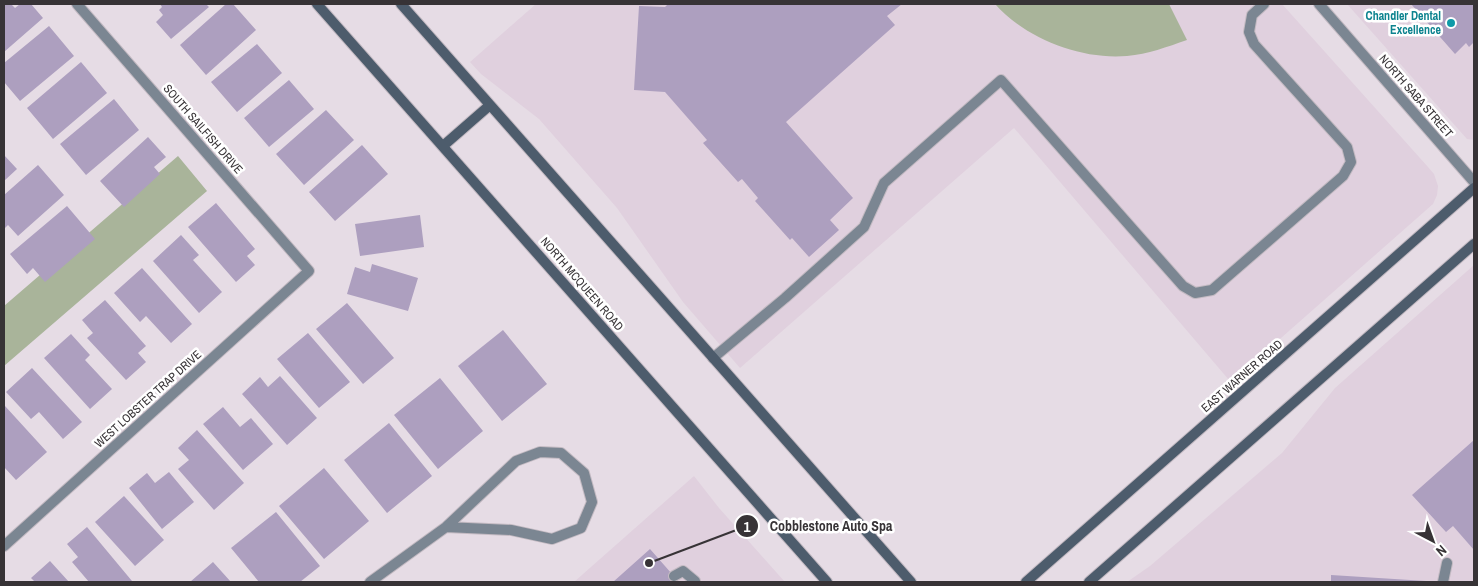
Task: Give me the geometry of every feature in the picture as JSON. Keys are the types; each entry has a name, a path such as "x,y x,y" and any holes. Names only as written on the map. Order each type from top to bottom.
{"main road":[{"name":"NORTH MCQUEEN ROAD","path":"316,4 827,582"},
{"path":"401,4 911,582"},
{"path":"443,146 490,105"},
{"name":"EAST WARNER ROAD","path":"1026,582 1474,188"},
{"path":"1089,582 1474,244"}],"street":[{"name":"SOUTH SAILFISH DRIVE","path":"77,4 309,270"},
{"path":"713,358 785,298 864,228 884,183 1001,80 1183,286 1195,293 1212,290 1343,176 1351,162 1347,147 1254,44 1249,32 1252,15 1264,4"},
{"name":"NORTH SABA STREET","path":"1319,4 1474,182"},
{"name":"WEST LOBSTER TRAP DRIVE","path":"4,546 309,270"},
{"path":"370,582 446,527 516,462 540,452 561,453 584,473 592,502 581,528 552,538 511,530 446,527"},
{"path":"1443,582 1447,563"},
{"path":"674,576 683,571 695,581"}],"shaded area":[{"path":"536,4 1282,4 1434,174 1438,186 1437,195 1433,204 1281,338 1229,380 1014,128 740,368 683,302 617,208 539,119 481,74 470,62"},
{"path":"1347,4 1474,4 1474,140 1467,139"},
{"path":"1474,265 1474,582 1127,582 1150,566 1282,453 1335,388"},
{"path":"694,476 719,508 785,582 574,582"}],"green space":[{"path":"995,4 1169,4 1187,40 1157,50 1127,56 1109,56 1073,51 1038,37 1022,27"},
{"path":"178,156 207,191 4,366 4,306"}],"building":[{"path":"4,4 11,4 15,8 20,4 31,4 43,18 4,52"},
{"path":"160,4 206,4 209,7 171,39 156,22 163,15 159,10 162,7"},
{"path":"226,4 233,4 256,30 206,75 180,45"},
{"path":"668,4 902,4 887,16 895,25 786,122 853,198 830,220 839,230 809,257 792,238 790,240 755,201 758,198 742,179 738,182 703,143 707,140 665,92 634,90 639,6 665,7"},
{"name":"Chandler Dental Excellence","path":"1411,4 1474,4 1474,42 1469,47 1466,43 1455,54"},
{"path":"49,26 74,56 20,101 4,82 4,63"},
{"path":"257,44 282,73 237,112 211,82"},
{"path":"81,62 107,93 53,139 27,108"},
{"path":"289,80 314,109 269,147 244,118"},
{"path":"114,99 139,130 86,175 60,144"},
{"path":"326,110 354,140 304,185 276,154"},
{"path":"148,137 166,157 154,167 160,174 124,207 100,181"},
{"path":"362,145 388,174 335,221 309,192"},
{"path":"4,155 17,169 4,181"},
{"path":"38,165 64,195 18,236 8,225 4,229 4,195"},
{"path":"216,203 255,249 247,256 255,265 236,282 188,227"},
{"path":"67,206 95,239 45,282 33,268 27,274 10,254"},
{"path":"420,215 424,247 360,256 355,224"},
{"path":"181,235 199,255 193,260 222,292 199,313 153,261"},
{"path":"372,264 418,278 408,311 347,294 355,267 370,272"},
{"path":"142,268 192,324 171,343 146,316 140,322 114,293"},
{"path":"105,300 146,346 138,353 146,362 126,380 87,338 93,333 82,320"},
{"path":"347,303 394,358 363,384 316,329"},
{"path":"503,330 547,384 502,421 458,366"},
{"path":"308,333 350,382 319,408 277,359"},
{"path":"71,334 90,355 85,360 112,389 90,409 44,358"},
{"path":"32,368 82,422 63,439 39,412 31,419 6,392"},
{"path":"280,376 317,418 287,445 242,394 260,377 268,387"},
{"path":"440,378 483,431 438,469 394,415"},
{"path":"5,406 47,452 16,480 4,467"},
{"path":"223,407 240,427 251,418 273,444 243,470 203,424"},
{"path":"389,423 432,476 387,513 344,460"},
{"path":"197,430 244,483 214,510 178,469 189,460 178,448"},
{"path":"1474,440 1474,550 1453,526 1446,532 1412,495"},
{"path":"324,468 369,521 324,559 279,506"},
{"path":"169,472 194,502 162,529 129,488 147,473 155,483"},
{"path":"124,496 164,540 135,566 95,522"},
{"path":"276,512 320,566 300,582 259,582 231,548"},
{"path":"87,527 132,581 89,582 72,562 78,557 67,544"},
{"path":"650,549 679,582 613,582"},
{"path":"50,561 69,582 35,582 31,578"},
{"path":"213,562 231,582 190,582"},
{"path":"1331,575 1426,581 1426,582 1331,582"}],"place":[{"name":"Chandler Dental Excellence","path":"1451,23"},
{"name":"Cobblestone Auto Spa","path":"649,563"}]}
